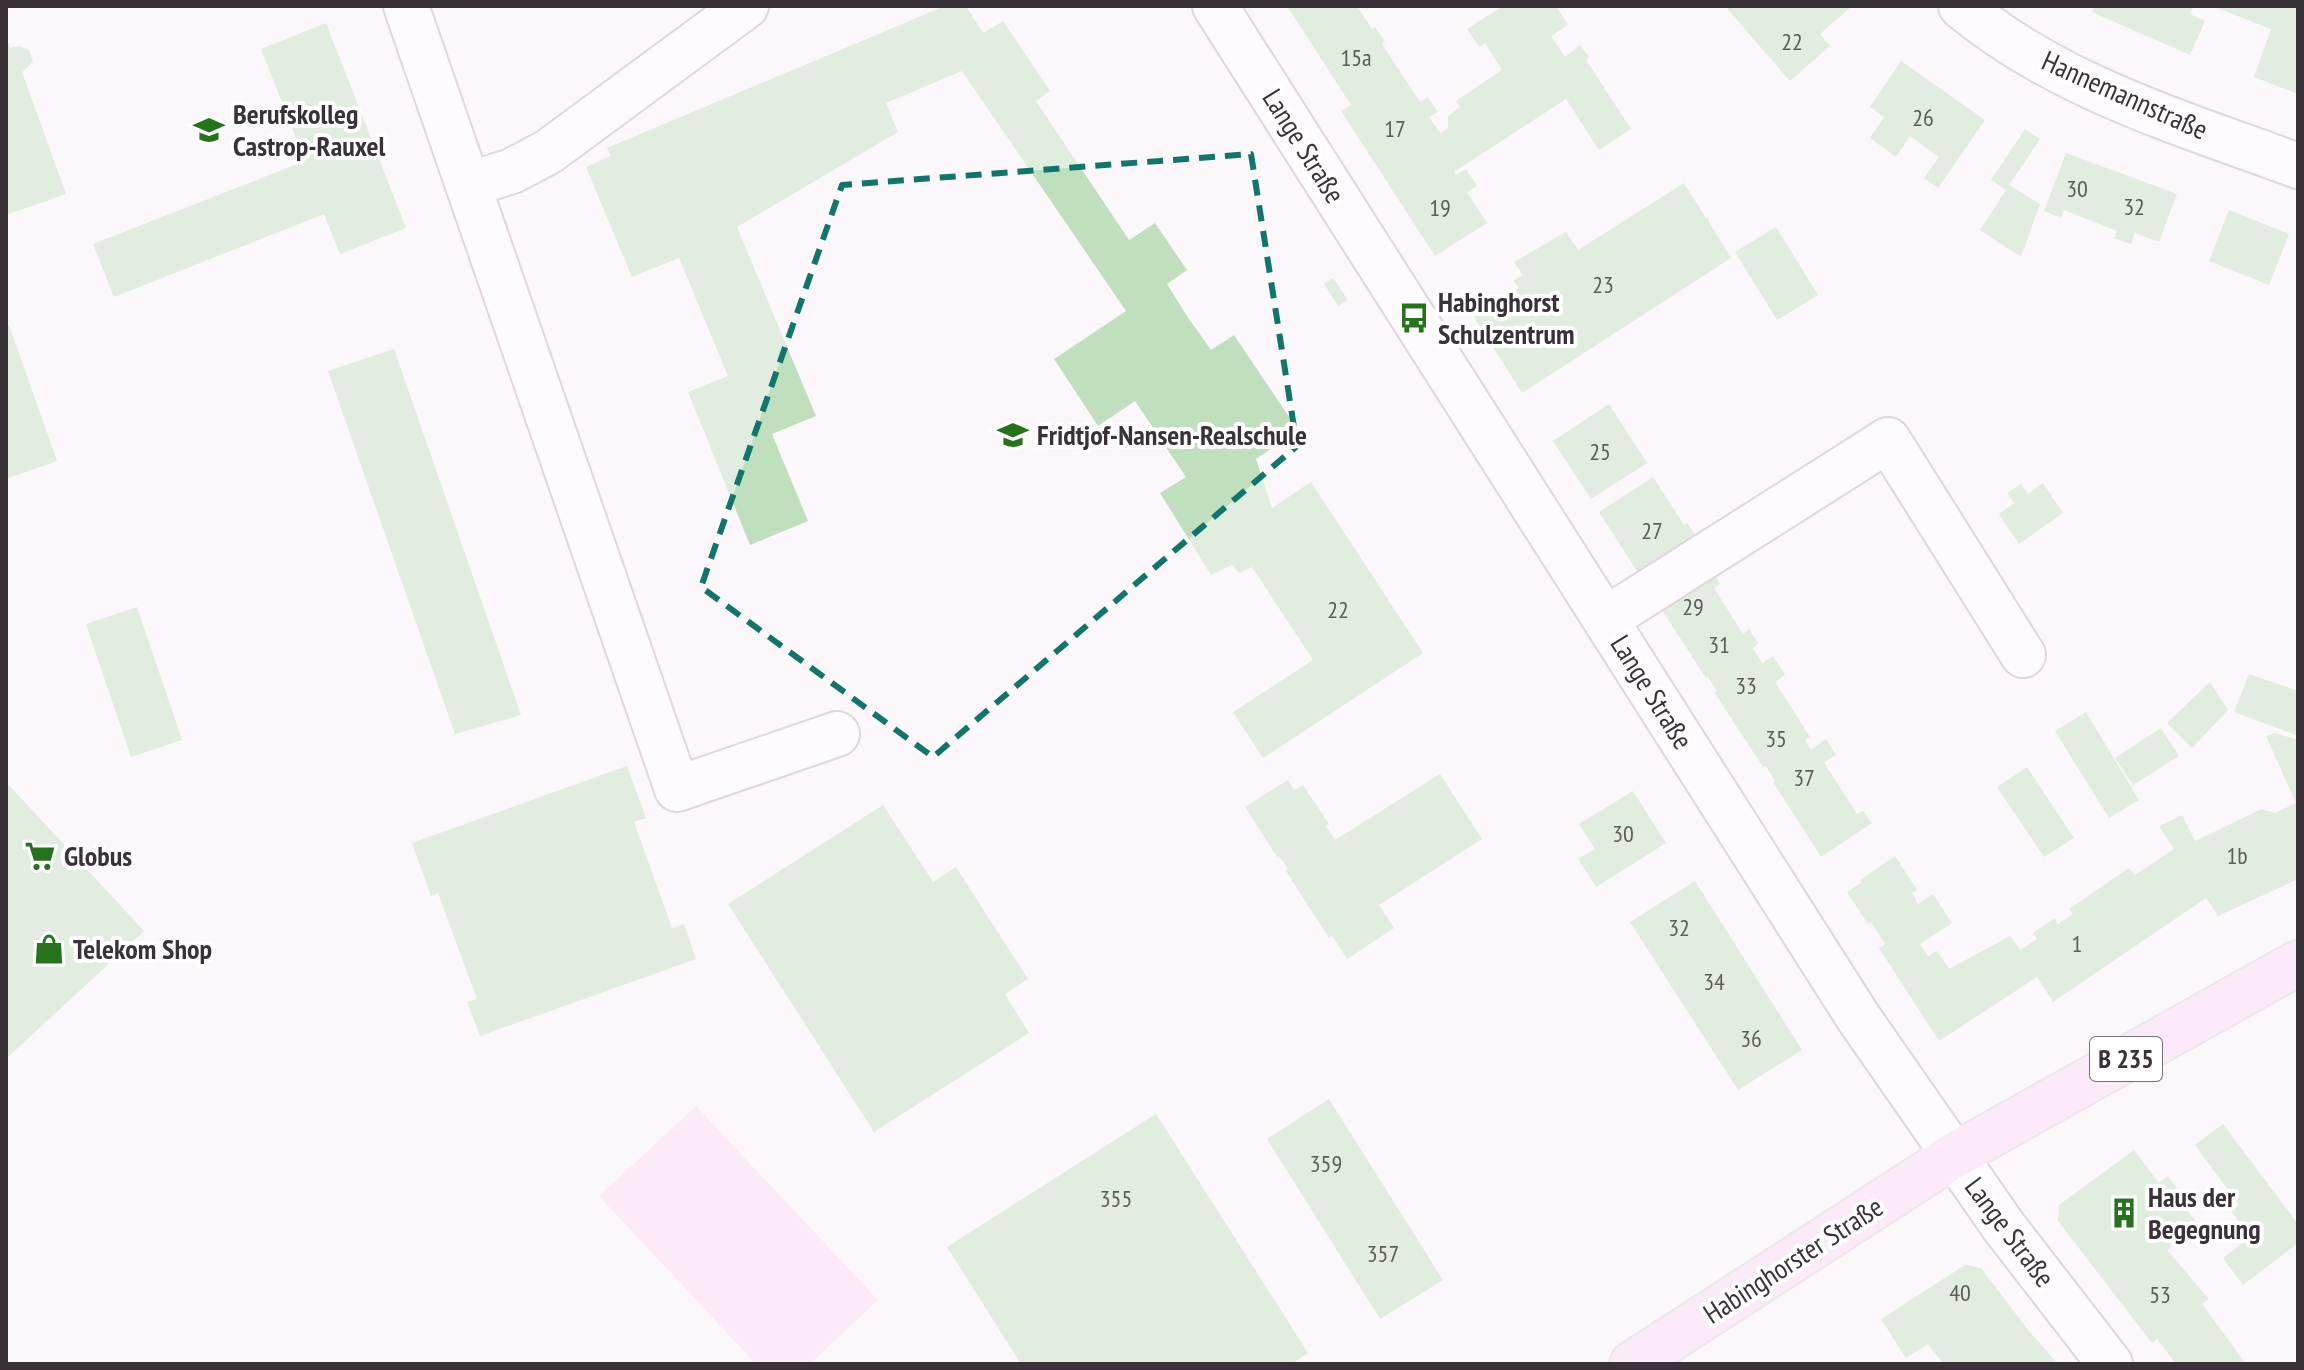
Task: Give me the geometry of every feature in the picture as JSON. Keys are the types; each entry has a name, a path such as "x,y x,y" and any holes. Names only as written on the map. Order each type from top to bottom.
{"main road":[{"name":"B 235","path":"1953,1156 2298,963"},
{"name":"Habinghorster Straße","path":"1632,1364 1953,1156"}],"street":[{"path":"406,6 677,789 837,734"},
{"path":"468,185 512,171 548,152 746,6"},
{"name":"Lange Straße","path":"1215,6 1858,1017 2004,1227 2110,1364"},
{"name":"Hannemannstraße","path":"1961,6 2021,49 2074,79 2298,166"},
{"path":"1606,619 1888,440 2023,655"}],"highlighted area":[{"path":"1251,154 1297,446 933,757 701,587 842,185"}],"shaded area":[{"path":"696,1106 878,1300 810,1364 756,1364 599,1196"}],"building":[{"path":"945,6 966,6 983,33 1003,21 1050,91 1036,101 1129,240 1155,223 1187,270 1167,284 1187,316 1211,350 1234,335 1298,430 1256,459 1272,508 1311,482 1423,653 1263,758 1233,712 1313,660 1252,567 1239,573 1232,565 1211,575 1160,493 1186,477 1135,401 1098,426 1054,359 1126,311 962,71 886,103 898,132 737,227 816,416 772,434 808,521 750,545 688,392 728,376 679,258 632,277 586,167 611,156 607,148"},
{"path":"1287,6 1357,6 1385,42 1382,44 1420,102 1428,97 1438,112 1429,117 1440,133 1448,128 1448,116 1460,107 1456,101 1502,70 1485,43 1479,47 1467,29 1503,6 1556,6 1568,25 1551,36 1565,57 1580,45 1589,57 1586,60 1631,129 1599,150 1566,99 1454,172 1456,175 1466,169 1477,186 1467,192 1487,223 1435,256 1341,111 1351,105"},
{"path":"1725,6 1852,6 1820,34 1830,46 1790,81"},
{"path":"2095,6 2193,6 2190,14 2205,21 2190,55 2092,12"},
{"path":"2212,6 2298,6 2298,94 2254,77 2271,29"},
{"path":"326,23 406,228 340,254 324,214 114,297 93,244 305,161 261,49"},
{"path":"6,38 10,48 19,46 29,50 33,62 22,72 66,194 6,215"},
{"path":"1901,61 1985,120 1938,188 1924,178 1939,157 1910,136 1896,157 1870,138 1884,117 1870,107"},
{"path":"2025,129 2040,139 2009,185 2040,204 2021,257 1980,230 2006,190 1991,180"},
{"path":"2066,153 2177,194 2159,242 2135,233 2131,244 2114,238 2117,231 2064,210 2061,218 2044,211"},
{"path":"1684,183 1731,258 1522,393 1474,317 1519,288 1513,281 1523,275 1514,262 1566,232 1578,250"},
{"path":"2229,210 2289,234 2269,285 2209,261"},
{"path":"1776,227 1818,295 1777,320 1735,252"},
{"path":"1333,278 1348,300 1338,306 1324,284"},
{"path":"9,325 57,461 6,479 6,326"},
{"path":"394,349 521,715 455,734 328,371"},
{"path":"1609,404 1647,463 1591,499 1553,441"},
{"path":"1653,477 1684,525 1687,523 1697,537 1639,574 1599,512"},
{"path":"2043,483 2063,513 2019,544 1999,514 2014,503 2007,493 2021,484 2028,494"},
{"path":"1712,570 1720,584 1714,588 1743,634 1749,629 1758,643 1753,648 1762,663 1773,656 1785,675 1775,682 1810,737 1805,740 1811,750 1826,739 1836,755 1824,762 1857,814 1863,811 1872,823 1821,857 1766,766 1763,767 1714,692 1717,691 1708,677 1658,604"},
{"path":"137,607 182,740 131,757 86,624"},
{"path":"2249,674 2298,691 2296,735 2234,712"},
{"path":"2210,682 2228,710 2192,748 2167,723"},
{"path":"2086,712 2139,800 2109,818 2055,731"},
{"path":"2161,728 2179,756 2133,785 2115,758"},
{"path":"2275,733 2298,740 2298,879 2218,916 2206,898 2053,1002 2037,977 1939,1041 1879,948 1885,944 1847,892 1895,856 1917,890 1912,893 1918,904 1933,894 1952,923 1920,944 1928,956 1937,951 1949,969 2010,936 2020,950 2037,939 2033,933 2055,918 2058,924 2073,914 2069,909 2129,868 2135,875 2174,849 2159,826 2182,815 2195,841 2262,809 2275,813 2296,803 2266,736"},
{"path":"627,766 646,818 634,822 672,928 684,924 696,959 480,1036 467,1002 477,999 438,893 431,896 412,843"},
{"path":"2027,767 2074,838 2044,857 1997,787"},
{"path":"1440,774 1482,839 1379,905 1394,928 1347,959 1332,935 1329,938 1286,871 1288,869 1245,807 1288,780 1294,790 1303,785 1329,824 1326,826 1335,840"},
{"name":"Globus","path":"6,782 144,931 6,1059"},
{"path":"1633,791 1666,843 1596,887 1578,859 1595,849 1579,824"},
{"path":"883,805 933,882 956,867 1028,979 1005,994 1029,1033 874,1132 728,904"},
{"path":"1695,881 1802,1050 1738,1090 1630,922"},
{"path":"1329,1099 1443,1280 1380,1319 1267,1139"},
{"path":"1156,1114 1308,1353 1291,1364 1021,1364 947,1247"},
{"path":"2223,1124 2298,1224 2298,1243 2243,1285 2223,1258 2250,1237 2231,1211 2239,1205 2195,1145"},
{"path":"2134,1150 2159,1183 2168,1176 2177,1188 2173,1191 2199,1226 2167,1250 2209,1299 2202,1304 2246,1364 2176,1364 2157,1339 2152,1343 2058,1221 2059,1205"},
{"path":"1965,1265 1981,1268 2058,1364 1943,1364 1928,1344 1906,1358 1881,1319"}],"place":[{"name":"Berufskolleg Castrop-Rauxel","path":"209,130"},
{"name":"Habinghorst Schulzentrum","path":"1414,318"},
{"name":"Fridtjof-Nansen-Realschule","path":"1013,435"},
{"name":"Globus","path":"40,856"},
{"name":"Telekom Shop","path":"49,949"},
{"name":"Haus der Begegnung","path":"2124,1213"}]}
